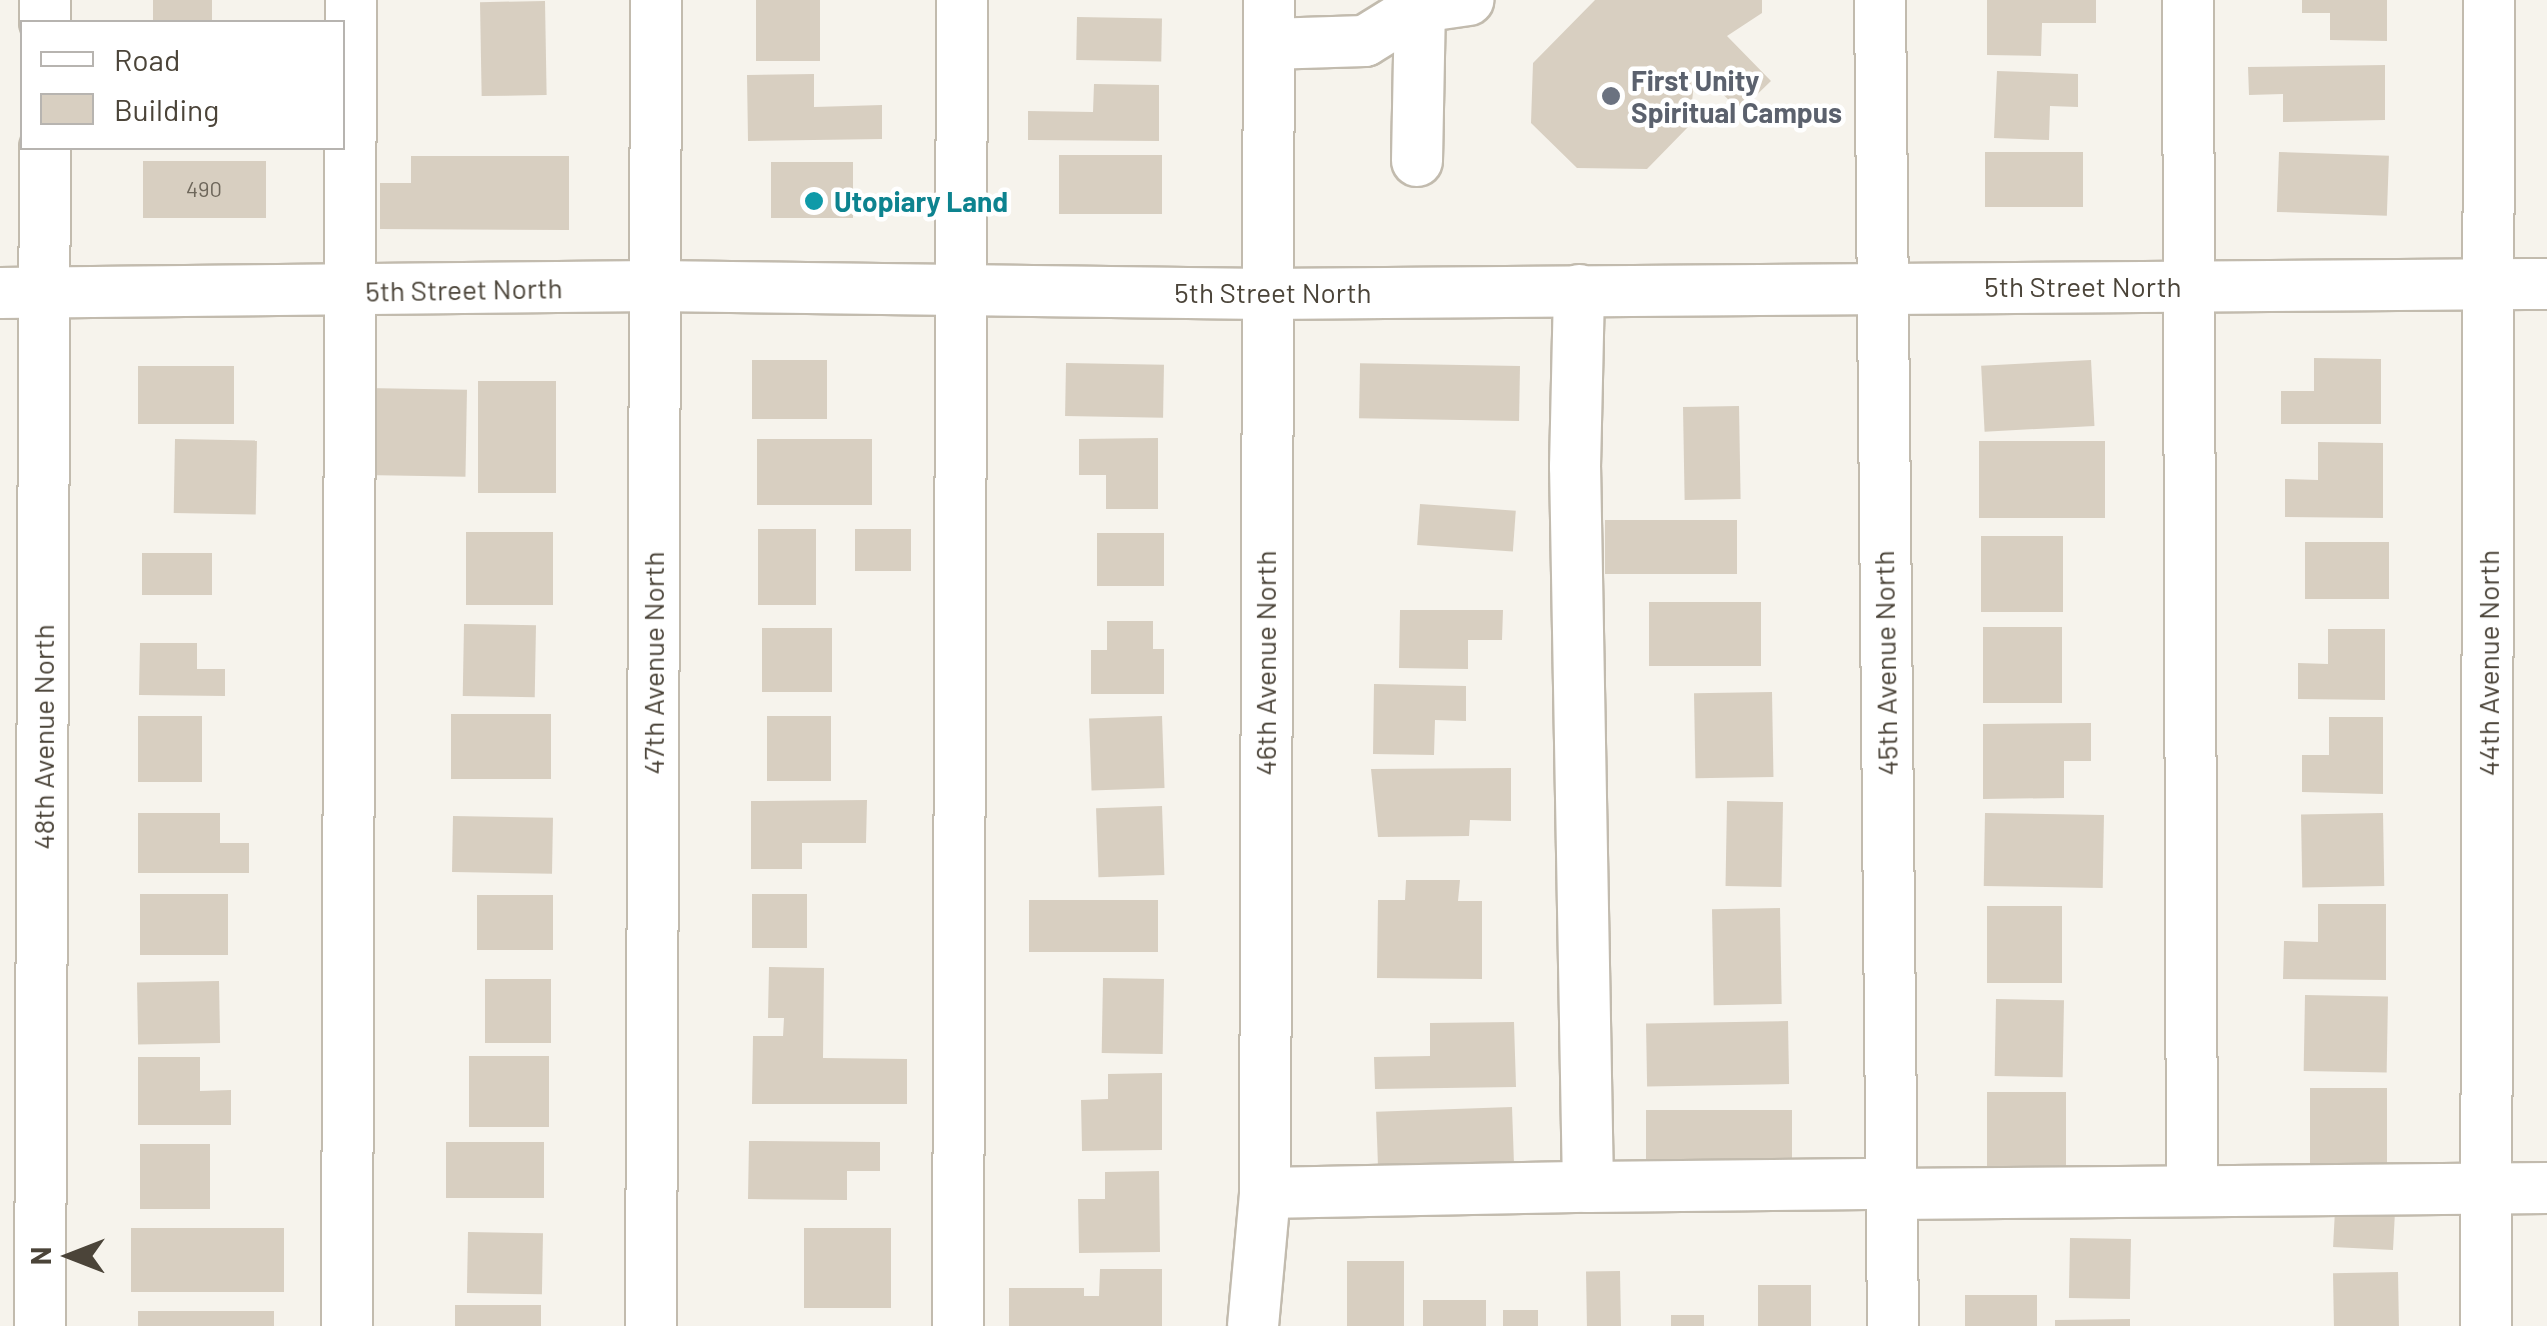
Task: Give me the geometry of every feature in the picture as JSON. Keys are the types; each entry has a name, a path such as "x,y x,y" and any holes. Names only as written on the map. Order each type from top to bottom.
{"street":[{"path":"347,1326 347,478 354,291 351,0"},
{"name":"47th Avenue North","path":"651,1326 656,0"},
{"path":"958,1326 962,0"},
{"name":"45th Avenue North","path":"1880,0 1893,1326"},
{"path":"2188,0 2192,1191"},
{"name":"44th Avenue North","path":"2486,1326 2489,0"},
{"path":"1269,22 1365,41 1416,8"},
{"path":"1416,8 1417,161"},
{"name":"46th Avenue North","path":"1254,1326 1265,1193 1269,22"},
{"name":"48th Avenue North","path":"40,1326 23,294 45,150"},
{"name":"5th Street North","path":"23,294 654,286 1266,294 1880,286 2547,284"},
{"path":"1579,290 1575,468 1588,1188"},
{"path":"1265,1193 1588,1188 2547,1188"}],"building":[{"path":"153,0 212,0 212,20 153,20"},
{"path":"756,0 820,0 820,61 756,61"},
{"name":"First Unity Spiritual Campus","path":"1595,0 1762,0 1762,13 1727,36 1771,81 1740,111 1696,68 1689,126 1647,169 1577,168 1531,123 1533,63"},
{"path":"1987,0 2096,0 2096,23 2042,23 2041,56 1987,55"},
{"path":"2302,0 2387,0 2387,41 2330,40 2330,13 2302,13"},
{"path":"545,1 547,95 482,96 480,2"},
{"path":"1077,17 1162,18 1161,61 1076,60"},
{"path":"2385,65 2385,120 2283,122 2283,94 2249,95 2248,67"},
{"path":"1997,71 2078,74 2078,107 2050,106 2049,140 1994,138"},
{"path":"814,74 814,107 882,105 882,139 748,141 747,75"},
{"path":"1094,84 1159,85 1159,141 1028,140 1028,111 1093,112"},
{"path":"1985,152 2083,152 2083,207 1985,207"},
{"path":"2279,152 2389,156 2387,216 2277,212"},
{"path":"1059,155 1162,155 1162,214 1059,214"},
{"path":"411,156 569,156 569,230 380,229 380,183 411,183"},
{"path":"143,161 266,161 266,218 143,218"},
{"path":"771,162 853,162 853,218 771,218"},
{"path":"2314,358 2381,359 2381,424 2281,424 2281,391 2314,391"},
{"path":"752,360 827,360 827,419 752,419"},
{"path":"2091,360 2094,426 1985,432 1981,366"},
{"path":"1066,363 1164,365 1163,418 1065,416"},
{"path":"1360,363 1520,366 1519,421 1359,418"},
{"path":"138,366 234,366 234,424 138,424"},
{"path":"478,381 556,381 556,493 478,493"},
{"path":"366,388 467,390 465,477 364,475"},
{"path":"1739,406 1741,499 1685,500 1683,407"},
{"path":"1158,438 1158,509 1106,509 1106,475 1079,475 1079,439"},
{"path":"175,439 257,440 256,514 174,513"},
{"path":"757,439 872,439 872,505 757,505"},
{"path":"1979,441 2105,441 2105,518 1979,518"},
{"path":"2318,442 2383,443 2383,518 2285,517 2285,479 2318,480"},
{"path":"1420,504 1516,511 1513,552 1417,545"},
{"path":"1605,520 1737,520 1737,574 1605,574"},
{"path":"758,529 816,529 816,605 758,605"},
{"path":"855,529 911,529 911,571 855,571"},
{"path":"466,532 553,532 553,605 466,605"},
{"path":"1097,533 1164,533 1164,586 1097,586"},
{"path":"1981,536 2063,536 2063,612 1981,612"},
{"path":"2305,542 2389,542 2389,599 2305,599"},
{"path":"142,553 212,553 212,595 142,595"},
{"path":"1649,602 1761,602 1761,666 1649,666"},
{"path":"1400,610 1503,610 1502,640 1468,640 1468,669 1399,668"},
{"path":"1107,621 1153,621 1153,649 1164,649 1164,694 1091,694 1091,650 1107,650"},
{"path":"464,624 536,625 535,697 463,696"},
{"path":"1983,627 2062,627 2062,703 1983,703"},
{"path":"762,628 832,628 832,692 762,692"},
{"path":"2328,629 2385,629 2385,700 2298,699 2298,663 2328,664"},
{"path":"140,643 197,643 197,669 225,669 225,696 139,695"},
{"path":"1374,684 1466,686 1466,721 1435,720 1434,755 1373,754"},
{"path":"1772,692 1773,777 1695,778 1694,693"},
{"path":"451,714 551,714 551,779 451,779"},
{"path":"138,716 202,716 202,782 138,782"},
{"path":"767,716 831,716 831,781 767,781"},
{"path":"1162,716 1165,788 1092,791 1089,719"},
{"path":"2329,717 2383,717 2383,794 2302,792 2302,755 2329,755"},
{"path":"2091,723 2091,761 2064,761 2064,798 1983,799 1983,724"},
{"path":"1511,768 1511,821 1470,820 1469,836 1378,837 1371,769"},
{"path":"867,800 866,843 802,843 802,869 751,869 751,801"},
{"path":"1727,801 1783,802 1782,887 1726,886"},
{"path":"1162,806 1164,875 1098,877 1096,808"},
{"path":"138,813 220,813 220,843 249,843 249,873 138,873"},
{"path":"1985,813 2104,815 2103,888 1984,886"},
{"path":"2383,813 2384,886 2302,887 2301,814"},
{"path":"453,816 553,818 552,874 452,872"},
{"path":"1406,880 1460,880 1458,901 1482,901 1482,979 1377,978 1378,900 1405,900"},
{"path":"140,894 228,894 228,955 140,955"},
{"path":"752,894 807,894 807,948 752,948"},
{"path":"477,895 553,895 553,950 477,950"},
{"path":"1029,900 1158,900 1158,952 1029,952"},
{"path":"2318,904 2386,904 2386,980 2283,979 2284,941 2318,942"},
{"path":"1987,906 2062,906 2062,983 1987,983"},
{"path":"1780,908 1782,1004 1714,1005 1712,909"},
{"path":"769,967 824,968 823,1058 907,1059 907,1104 752,1104 753,1036 783,1036 784,1018 768,1018"},
{"path":"1103,978 1164,979 1163,1054 1102,1053"},
{"path":"485,979 551,979 551,1043 485,1043"},
{"path":"219,981 220,1043 138,1044 137,982"},
{"path":"2305,995 2388,996 2387,1072 2304,1071"},
{"path":"1996,999 2064,1000 2063,1077 1995,1076"},
{"path":"1788,1021 1789,1084 1647,1086 1646,1023"},
{"path":"1514,1022 1516,1087 1375,1089 1374,1057 1430,1056 1430,1023"},
{"path":"469,1056 549,1056 549,1127 469,1127"},
{"path":"138,1057 200,1057 200,1091 231,1090 231,1125 138,1125"},
{"path":"1162,1073 1162,1150 1082,1151 1081,1100 1108,1099 1108,1074"},
{"path":"2310,1088 2387,1088 2387,1166 2310,1166"},
{"path":"1987,1092 2066,1092 2066,1166 1987,1166"},
{"path":"1512,1107 1514,1168 1378,1173 1376,1112"},
{"path":"1646,1110 1792,1110 1792,1171 1646,1171"},
{"path":"749,1141 880,1142 880,1171 847,1171 847,1200 748,1199"},
{"path":"446,1142 544,1142 544,1198 446,1198"},
{"path":"140,1144 210,1144 210,1209 140,1209"},
{"path":"1159,1171 1160,1252 1079,1253 1078,1199 1105,1199 1105,1172"},
{"path":"2335,1210 2395,1213 2393,1250 2333,1247"},
{"path":"131,1228 284,1228 284,1292 131,1292"},
{"path":"804,1228 891,1228 891,1308 804,1308"},
{"path":"468,1232 543,1233 542,1294 467,1293"},
{"path":"2070,1238 2131,1239 2130,1299 2069,1298"},
{"path":"1347,1261 1404,1261 1404,1326 1347,1326"},
{"path":"1100,1269 1162,1269 1162,1326 1009,1326 1009,1288 1084,1288 1084,1296 1099,1296"},
{"path":"1620,1271 1621,1326 1587,1326 1586,1272"},
{"path":"2398,1272 2399,1326 2334,1326 2333,1273"},
{"path":"1758,1285 1811,1285 1811,1326 1758,1326"},
{"path":"1965,1295 2037,1295 2037,1326 1965,1326"},
{"path":"1423,1300 1486,1300 1486,1326 1423,1326"},
{"path":"455,1305 541,1305 541,1326 455,1326"},
{"path":"1503,1310 1538,1310 1538,1326 1503,1326"},
{"path":"138,1311 274,1311 274,1326 138,1326"},
{"path":"1671,1315 1704,1315 1704,1326 1671,1326"},
{"path":"2130,1319 2130,1326 2055,1326 2055,1320"}],"place":[{"name":"First Unity Spiritual Campus","path":"1611,96"},
{"name":"Utopiary Land","path":"814,201"}]}
